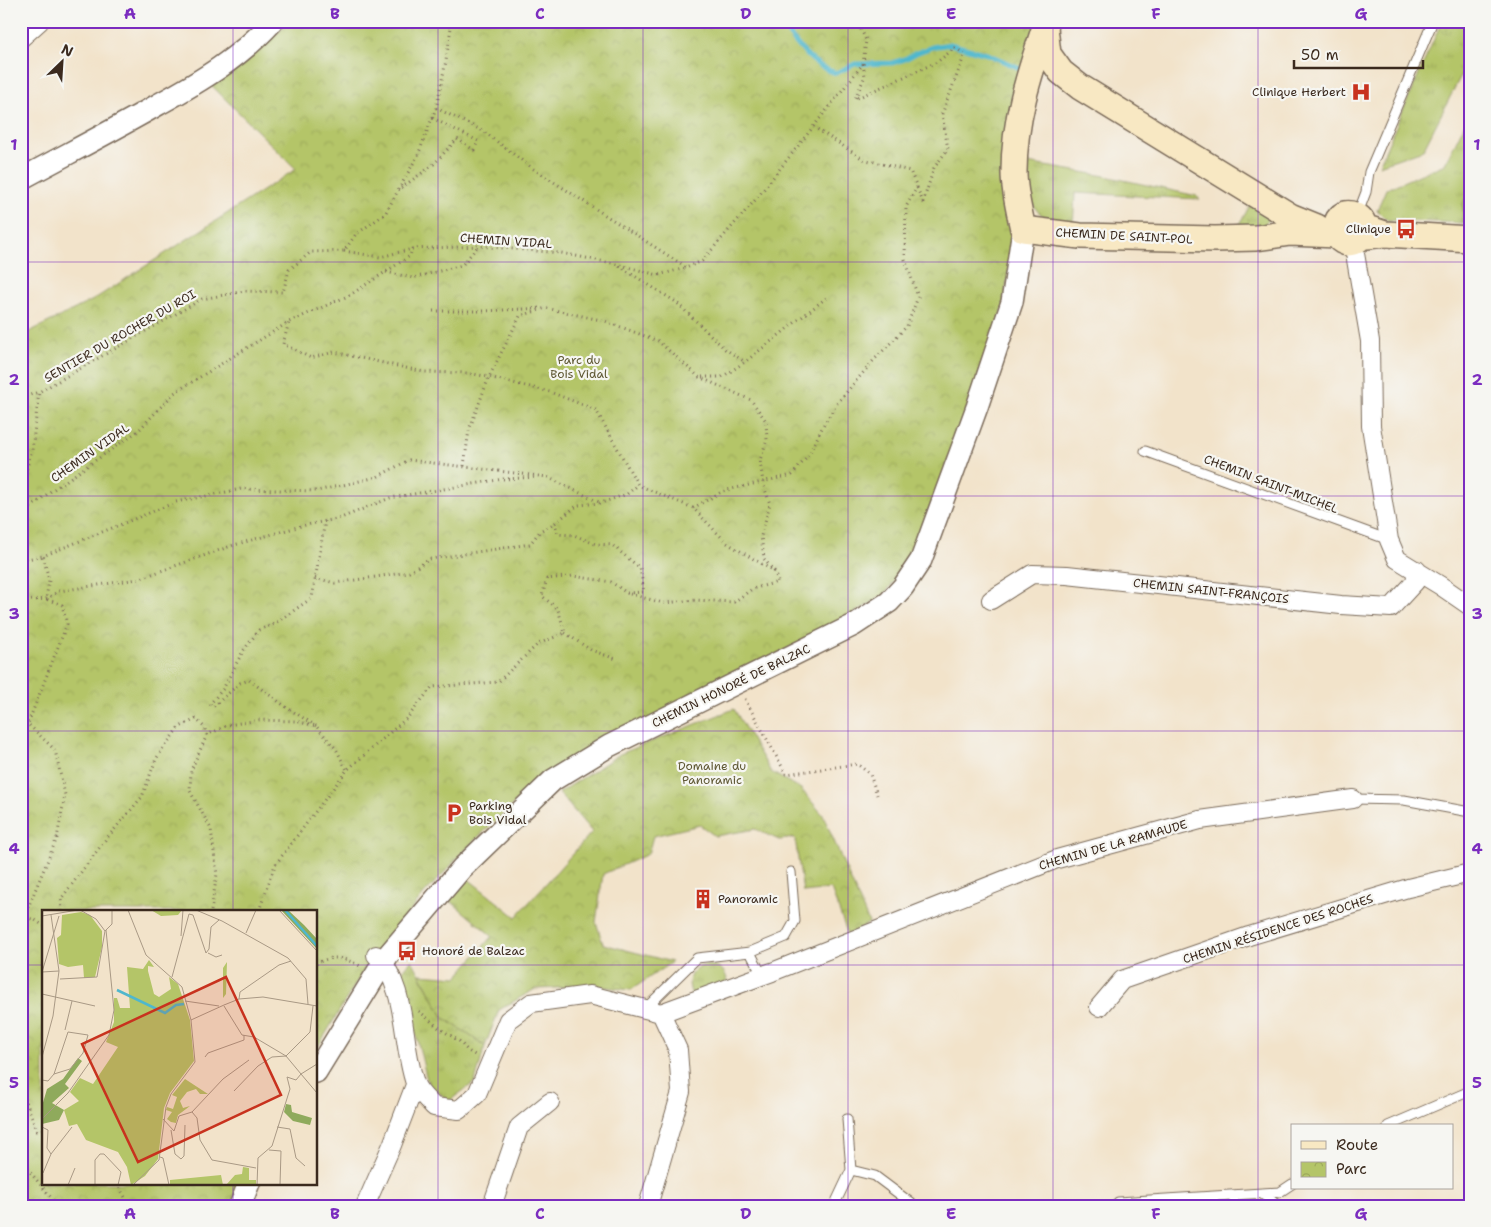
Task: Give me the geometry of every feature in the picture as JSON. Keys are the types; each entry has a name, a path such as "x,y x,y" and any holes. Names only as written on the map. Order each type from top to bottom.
{"main road":[{"path":"1044,31 1048,54 1061,72 1080,87 1290,216 1349,230 1470,239"},
{"path":"1023,229 1014,172 1017,127 1025,87 1044,31"},
{"name":"CHEMIN DE SAINT-POL","path":"1023,229 1080,236 1215,239 1256,238 1290,233 1349,230"}],"street":[{"path":"21,38 40,21"},
{"path":"21,179 143,114 211,75 261,35 273,21"},
{"name":"CHEMIN HONORÉ DE BALZAC","path":"318,1069 379,968 462,868 553,780 609,746 854,625 888,602 903,587 921,560 1012,302 1023,229"},
{"path":"1349,230 1370,341 1371,426 1389,540 1397,559 1417,570 1470,606"},
{"name":"CHEMIN SAINT-FRANÇOIS","path":"991,600 1032,574 1076,576 1341,605 1391,608 1415,582 1417,570"},
{"name":"CHEMIN DE LA RAMAUDE","path":"653,1011 762,976 1057,859 1200,820 1353,799"},
{"name":"CHEMIN RÉSIDENCE DES ROCHES","path":"1099,1007 1122,980 1256,934 1408,888 1470,873"},
{"path":"379,968 398,1002 415,1085 434,1107 459,1110 477,1094 508,1020 531,1003 590,995 653,1011 678,1050 681,1092 648,1206"},
{"path":"365,1206 392,1145 415,1085"},
{"path":"492,1206 519,1127 550,1102"},
{"path":"240,1206 249,1184"}],"lane":[{"path":"1349,230 1366,192 1369,172 1433,21"},
{"name":"CHEMIN SAINT-MICHEL","path":"1145,452 1389,540"},
{"name":"CHEMIN DE LA RAMAUDE","path":"1353,799 1404,800 1470,812"},
{"path":"653,1011 697,958 750,952 786,937 795,920 791,872"},
{"path":"750,952 762,976"},
{"path":"1393,1124 1470,1091"},
{"path":"834,1206 851,1170 847,1119"},
{"path":"851,1170 875,1176 911,1203 912,1206"},
{"path":"1118,1202 1262,1194 1280,1192 1291,1185"},
{"path":"1262,1194 1279,1206"},
{"path":"1233,1206 1235,1196"}],"path":[{"path":"412,249 380,257 344,251 356,234 385,214 418,155 436,108 452,21"},
{"path":"814,127 862,159 910,171 923,202 934,168 948,149 942,114 965,54 955,48 937,62 856,99 865,76 863,64 866,40 857,21"},
{"name":"CHEMIN VIDAL","path":"30,508 51,491 138,431 174,393 289,322 350,295 410,256 412,249 478,246 561,253 658,275 686,268 702,261 756,199 863,64"},
{"path":"436,108 483,131 532,168 686,268"},
{"path":"399,190 432,165 457,139 474,150 476,146 478,141 432,118"},
{"path":"693,508 723,491 792,475 809,455 824,424 838,402 874,360 908,326 918,297 905,260 906,207 916,187"},
{"path":"386,272 413,278 462,265 478,246"},
{"name":"SENTIER DU ROCHER DU ROI","path":"21,398 39,392 202,299 245,291 284,292 288,270 312,252 344,251"},
{"path":"616,264 676,302 726,348 745,362"},
{"path":"699,377 722,377 745,362 826,298"},
{"path":"464,466 469,430 489,377 520,316 546,308"},
{"path":"433,311 546,308 605,321 658,341 699,377 751,400 766,421 767,440 760,460 763,483 770,504 761,536 764,559 775,572 778,582 752,589 734,602 696,600 663,603 627,593 610,582 573,576 546,579 542,596 558,609 565,633 591,650 616,659"},
{"path":"289,322 283,344 311,358 334,352 424,372 468,373 550,392 596,410 638,485 693,508 727,543 775,572"},
{"name":"SENTIER DU ROCHER DU ROI","path":"21,488 32,450 39,392"},
{"path":"21,560 43,556 176,502 241,489 317,490 377,477 409,460 546,477 601,504"},
{"path":"21,602 46,599 59,592 138,579 234,545 341,518 390,498 503,479 546,477"},
{"path":"315,578 335,583 409,572 430,559 530,544 540,531 555,523 578,505 601,504 627,494 638,485"},
{"path":"21,494 30,508 21,536"},
{"path":"325,521 312,598 274,624 259,630 243,651 223,689 210,704 214,707 240,683 249,680 316,726 336,749 348,770"},
{"path":"555,523 558,534 574,535 595,544 612,545 640,568 644,592 627,593"},
{"path":"43,556 49,580 46,599"},
{"path":"21,741 67,624 62,605 46,599"},
{"path":"259,910 275,864 348,770 408,717 432,687 498,682 538,644 565,633"},
{"path":"737,683 786,774 857,764 870,774 877,795"},
{"path":"62,910 61,899 106,839 142,797 156,759 178,728 196,719 204,727 207,735"},
{"path":"211,910 217,874 211,829 190,791 191,770 207,735 228,725 258,720 295,721 316,726"},
{"path":"28,724 54,750 65,795 57,838 23,917 35,920 42,925"},
{"path":"318,963 329,959 344,958 379,968"},
{"path":"398,1002 411,1006 426,1015 439,1028 459,1041 468,1051 478,1057 492,1058"},
{"path":"21,1088 37,1131 42,1130"},
{"path":"21,1161 58,1206"},
{"path":"118,1184 130,1206"}],"green space":[{"name":"Parc du Bois Vidal","path":"291,21 1041,21 1003,309 941,480 906,565 884,595 843,620 548,772 475,840 424,894 365,968 318,1047 318,910 42,910 42,1184 239,1184 230,1206 21,1206 21,336 93,300 296,169 211,85 239,66"},
{"path":"1442,21 1470,21 1470,58 1423,150 1379,165"},
{"path":"1466,121 1470,123 1470,190 1463,204 1463,223 1387,220 1377,210 1386,189 1445,164"},
{"path":"1027,163 1105,176 1197,196 1200,199 1075,193 1073,227 1048,219 1034,207 1029,189"},
{"path":"1470,188 1470,225 1463,223 1463,204"},
{"path":"1252,202 1271,213 1263,228 1239,226"},
{"name":"Domaine du Panoramic","path":"734,709 771,772 801,789 823,815 869,923 848,935 831,889 803,892 795,838 779,840 755,829 715,836 700,825 653,836 648,854 603,874 596,922 603,944 672,962 631,990 596,986 535,989 499,1010 485,1046 443,1017 420,974 457,977 492,936 447,898 467,878 516,917 592,832 559,793 620,754"},
{"path":"412,960 443,1017 485,1046 475,1082 449,1101 428,1084 401,973"},
{"path":"709,965 723,970 728,984 692,995 689,983 691,974 698,968"}],"waterway":[{"path":"779,21 811,59 827,70 836,73 855,64 892,63 932,47 950,44 987,54 1022,69"}],"place":[{"name":"Clinique Herbert","path":"1361,92"},
{"name":"Clinique","path":"1406,229"},
{"name":"Parking Bois Vidal","path":"454,813"},
{"name":"Panoramic","path":"703,899"},
{"name":"Honoré de Balzac","path":"407,951"}]}
